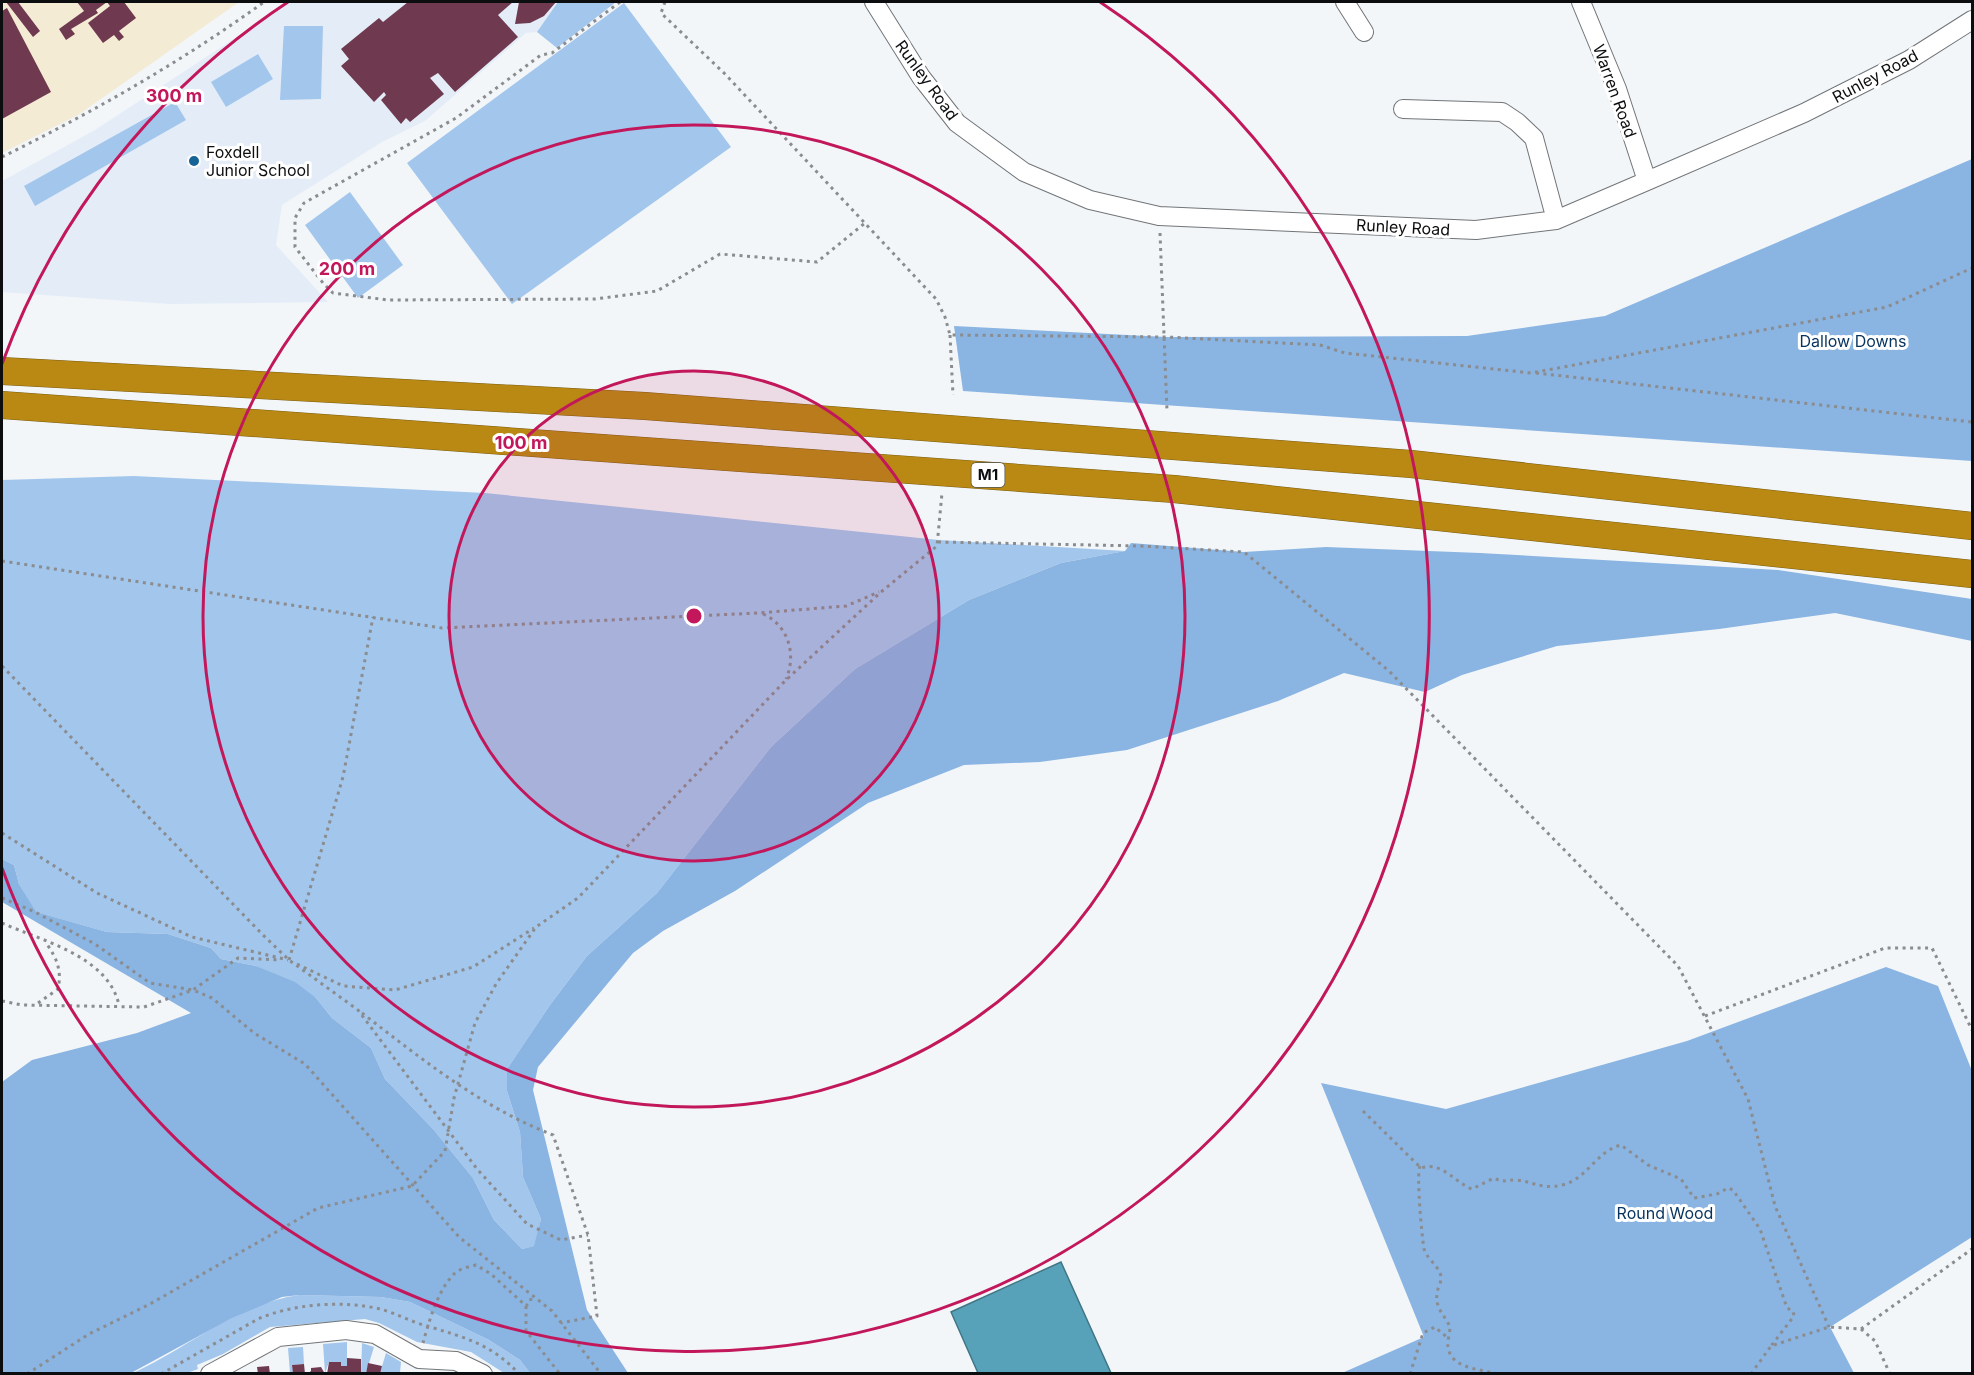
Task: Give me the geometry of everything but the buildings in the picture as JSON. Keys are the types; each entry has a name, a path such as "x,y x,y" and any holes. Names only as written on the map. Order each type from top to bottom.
{"highway":[{"path":"2,371 645,406 1388,463 1972,526"},
{"name":"M1","path":"2,405 1174,489 1972,574"}],"street":[{"name":"Runley Road","path":"874,2 921,77 957,123 1024,172 1090,200 1159,216 1476,230 1556,220 1647,182 1804,114 1910,60 1972,20"},
{"path":"1345,2 1364,32"},
{"name":"Warren Road","path":"1581,2 1617,89 1647,182"},
{"path":"1402,109 1502,112 1517,122 1534,138 1556,220"},
{"path":"210,1374 233,1369 260,1345 278,1337 346,1330 375,1334 417,1366 456,1361 483,1374"}],"path":[{"path":"2,157 81,118 140,84 264,2"},
{"path":"620,2 552,53 542,55 456,118 304,203 296,218 295,246 322,283 333,293 388,300 595,299 657,291 720,254 817,261 865,223"},
{"path":"665,2 661,13 726,74 936,299 945,317 950,335 953,395"},
{"path":"1159,216 1166,337 1167,411"},
{"path":"1531,373 1887,307 1972,268"},
{"path":"950,335 1166,337 1320,345 1345,353 1972,422"},
{"path":"2,833 97,893 192,937 289,960 343,986 395,990 473,967 578,898 785,681 881,592 937,546 942,493"},
{"path":"937,542 1141,546 1244,552 1408,689 1678,966 1748,1099 1774,1206 1829,1327"},
{"path":"2,561 442,628 759,613 846,606 881,592"},
{"path":"759,613 776,622 787,636 790,663 785,681"},
{"path":"289,960 343,777 373,617"},
{"path":"2,666 289,960 457,1086 528,1126 553,1135 588,1235 597,1316 561,1323"},
{"path":"2,898 35,912 95,944 150,983 193,990 212,998 254,1033 305,1064 459,1237 552,1311 601,1374"},
{"path":"2,923 90,963 106,977 116,991 119,1005"},
{"path":"27,1374 89,1334 150,1304 318,1208 412,1186 445,1151 457,1086 475,1023 496,984 536,927"},
{"path":"36,1004 50,997 58,989 61,975 52,951 45,942"},
{"path":"1704,1016 1885,948 1932,948 1972,1030"},
{"path":"2,1001 144,1007 193,990 238,958 289,960"},
{"path":"358,1010 477,1169 527,1224 561,1240 588,1235"},
{"path":"1363,1112 1420,1166 1436,1166 1461,1185 1472,1189 1494,1178 1501,1182 1516,1180 1538,1187 1575,1182 1589,1171 1594,1161 1607,1149 1622,1145 1648,1165 1682,1179 1694,1198 1717,1194 1728,1188 1733,1190 1760,1229 1787,1308 1793,1311 1794,1316 1751,1374"},
{"path":"1420,1166 1422,1209 1420,1223 1426,1254 1436,1265 1441,1278 1437,1295 1438,1310 1450,1327 1448,1346 1454,1359 1467,1367 1497,1374"},
{"path":"1861,1329 1972,1249"},
{"path":"428,1326 443,1291 454,1273 464,1267 476,1265 491,1274 525,1306 526,1331 560,1374"},
{"path":"525,1306 531,1301 530,1294"},
{"path":"1410,1374 1423,1333 1435,1327 1449,1339"},
{"path":"1771,1346 1829,1327 1861,1329 1875,1341 1890,1374"}],"shaded area":[{"path":"2,2 239,2 78,115 2,153"},
{"name":"Foxdell Junior School","path":"290,2 559,2 539,32 526,33 425,121 382,142 282,205 276,245 328,302 169,304 2,292 2,181 95,130"},
{"path":"558,2 616,2 557,48 537,32"},
{"path":"624,3 731,147 512,304 407,163"},
{"path":"284,26 323,26 321,99 280,100"},
{"path":"258,54 273,79 226,107 211,82"},
{"path":"175,102 186,120 35,206 24,186"},
{"path":"350,192 403,265 358,298 305,225"},
{"path":"134,476 485,493 939,540 1125,551 1061,563 969,600 855,669 771,747 657,893 587,956 550,1005 507,1069 507,1091 520,1132 523,1177 541,1219 535,1246 522,1249 494,1220 473,1178 433,1129 385,1079 371,1048 332,1018 316,998 256,966 221,959 211,948 168,934 107,932 35,912 19,884 14,865 2,859 2,480"},
{"path":"1061,1262 1111,1373 978,1373 951,1312"},
{"path":"299,1295 381,1297 410,1302 489,1340 520,1360 530,1373 504,1373 471,1352 417,1342 379,1323 365,1319 270,1327 223,1354 197,1365 198,1369 187,1373 131,1374 233,1317 276,1300"},
{"path":"347,1342 347,1366 341,1366 341,1362 329,1362 325,1373 323,1344"},
{"path":"362,1343 374,1347 366,1373 361,1374"},
{"path":"303,1347 304,1364 292,1365 293,1373 290,1373 288,1348"},
{"path":"386,1353 401,1362 400,1373 380,1373"}],"green space":[{"name":"Dallow Downs","path":"1972,159 1972,461 963,391 954,326 1166,337 1467,336 1605,316"},
{"path":"1131,543 1244,552 1326,547 1480,553 1778,570 1972,599 1972,641 1835,613 1719,629 1557,646 1462,675 1425,692 1344,673 1278,701 1127,750 1040,762 964,765 868,803 735,891 663,931 633,953 538,1067 533,1090 587,1310 628,1373 530,1373 520,1360 489,1340 410,1302 381,1297 299,1295 282,1297 232,1318 131,1373 2,1373 2,1082 32,1060 137,1033 191,1013 2,902 2,859 14,865 19,884 36,912 107,932 168,934 211,948 221,959 256,966 295,982 316,998 332,1018 371,1048 385,1079 433,1129 473,1178 494,1220 522,1249 534,1246 541,1219 523,1177 520,1132 507,1091 507,1069 550,1005 587,956 657,893 771,747 855,669 969,600 1061,563 1125,551"},
{"name":"Round Wood","path":"1886,967 1938,986 1972,1071 1972,1237 1830,1327 1854,1373 1342,1373 1424,1337 1321,1083 1446,1109 1687,1041"}],"place":[{"name":"Foxdell Junior School","path":"194,161"}]}
